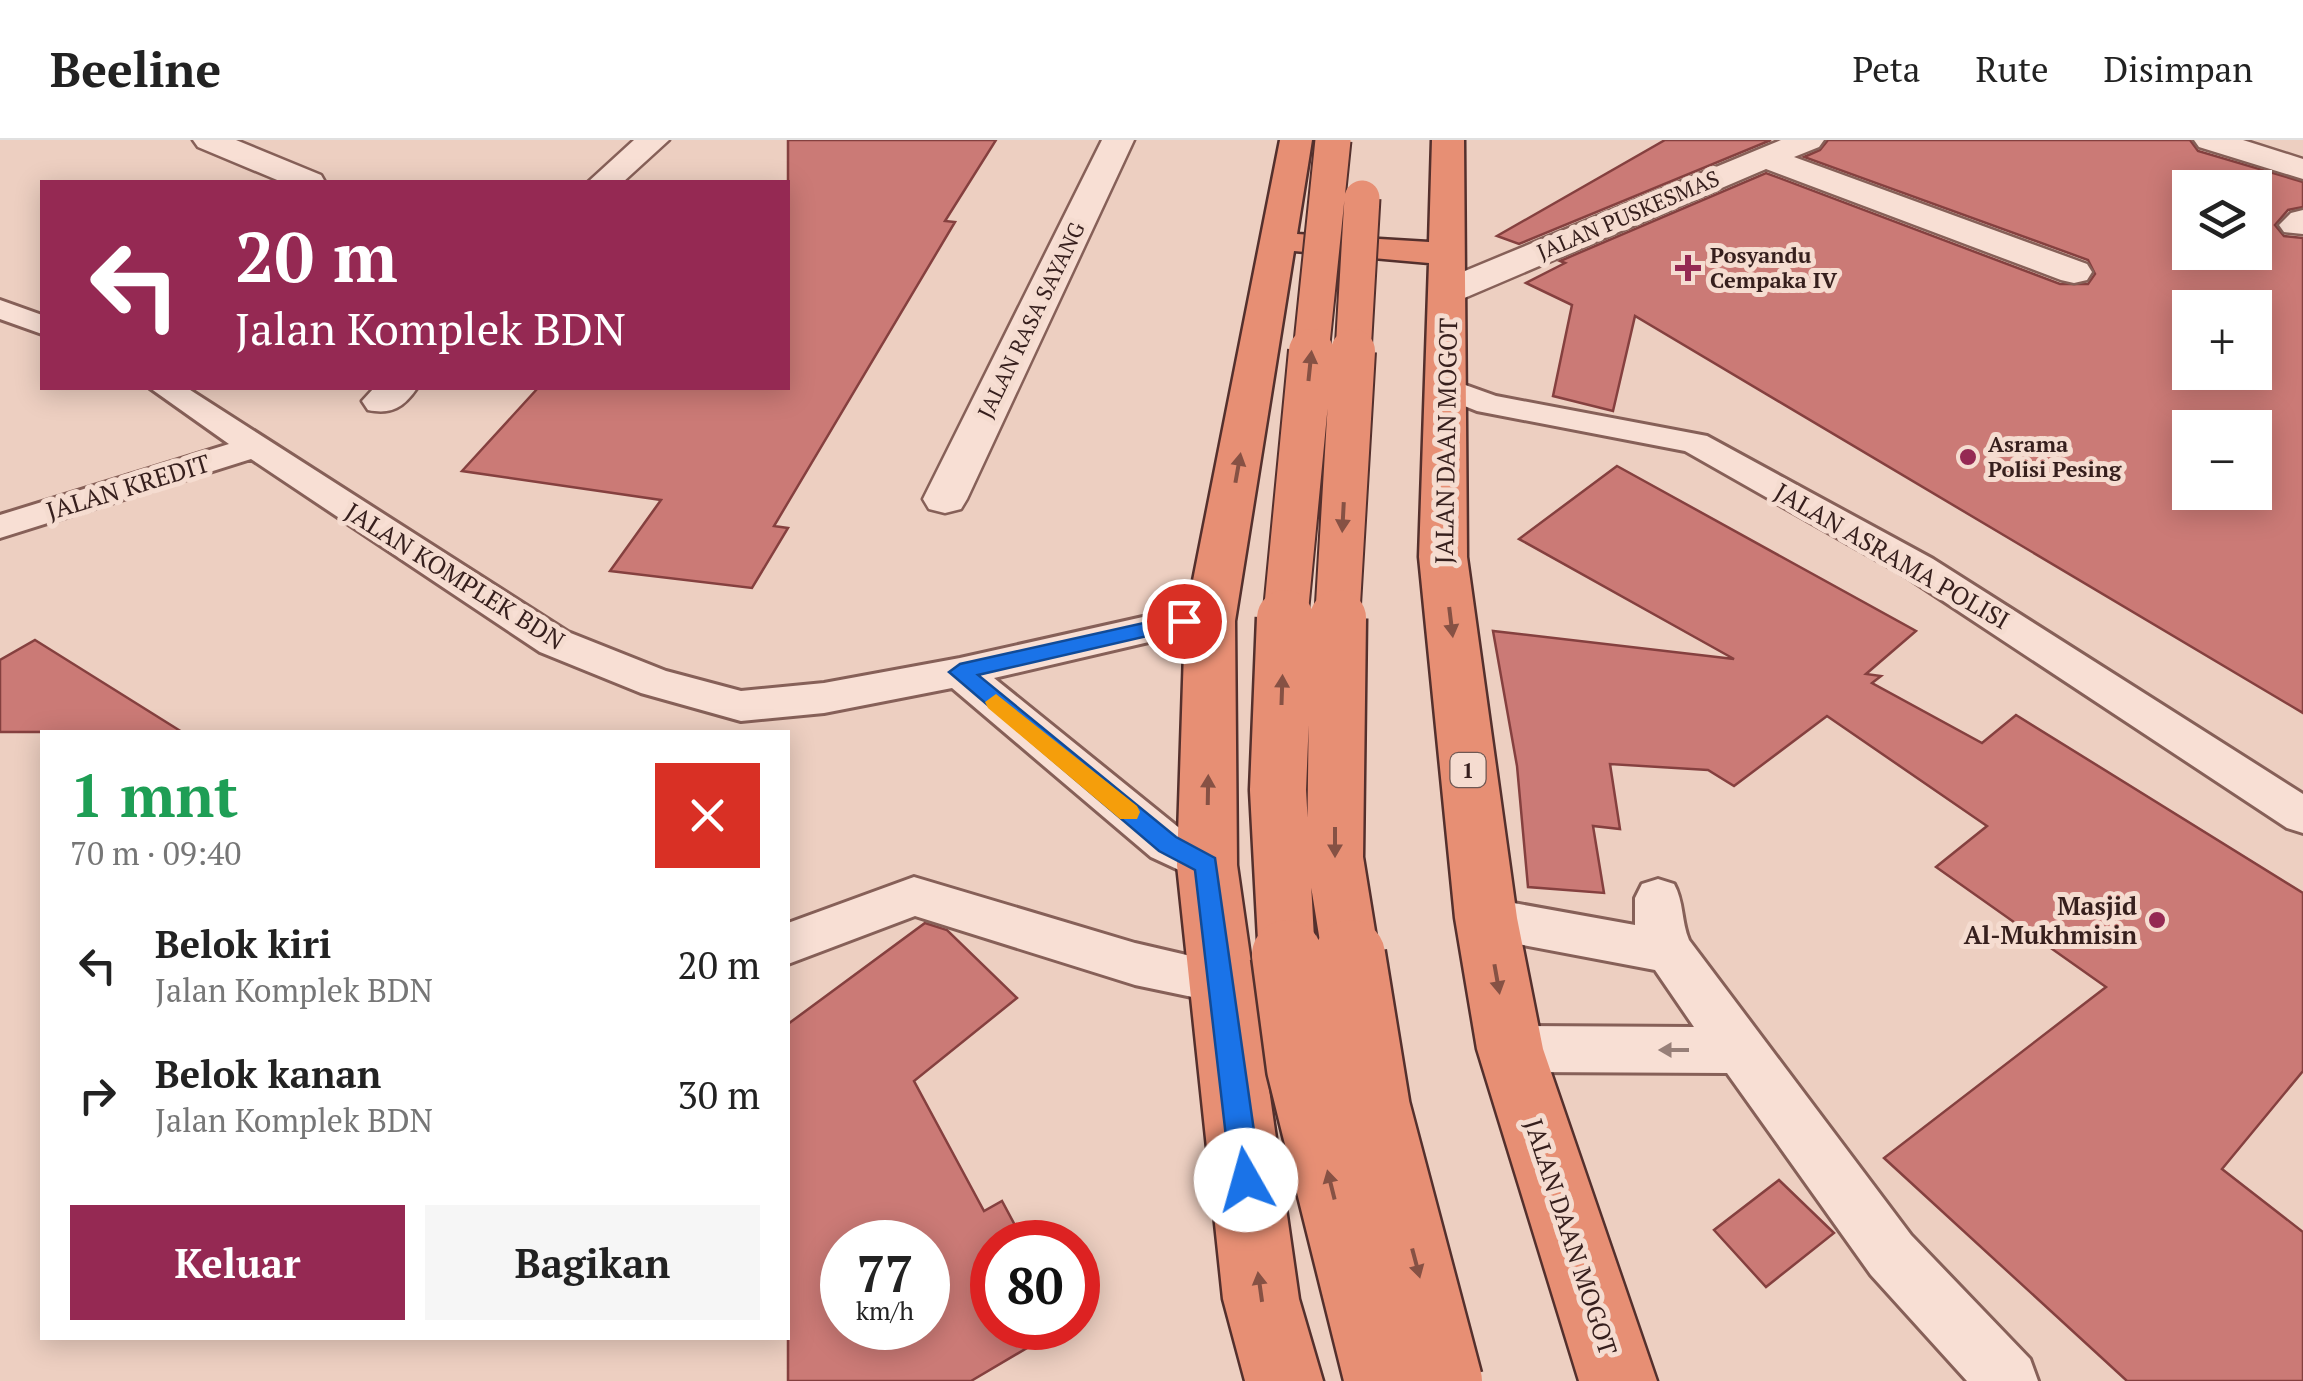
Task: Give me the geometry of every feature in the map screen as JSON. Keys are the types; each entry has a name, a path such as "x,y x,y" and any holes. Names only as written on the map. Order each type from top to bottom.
{"highway":[{"path":"1284,1381 1261,1299 1206,865 1210,621 1296,140"},
{"path":"1332,140 1286,610 1278,790 1282,927 1302,1068 1380,1381"},
{"path":"1366,140 1336,646 1335,859 1375,1109 1447,1381"},
{"name":"JALAN DAAN MOGOT","path":"1448,140 1443,556 1486,918 1510,1049 1618,1381"},
{"path":"1280,242 1449,272"}],"street":[{"path":"208,140 304,180"},
{"path":"606,180 653,140"},
{"name":"JALAN RASA SAYANG","path":"945,499 1118,140"},
{"name":"JALAN PUSKESMAS","path":"1449,272 1768,159 1808,140"},
{"path":"2210,140 2303,170"},
{"path":"1768,159 2074,272"}],"lane":[{"path":"0,309 40,325"},
{"name":"JALAN ASRAMA POLISI","path":"1443,386 1488,404 1695,443 1920,568 2303,816"},
{"name":"JALAN KOMPLEK BDN","path":"169,390 554,642 654,683 741,706 824,698 960,672 1184,621 1210,621"},
{"name":"JALAN KREDIT","path":"0,527 255,447"},
{"path":"960,672 1168,844 1206,865"},
{"path":"790,943 914,896 1134,964 1220,982"},
{"path":"1658,898 1659,926 1670,952 1740,1050 1892,1255 2008,1381"},
{"path":"1486,918 1670,952"},
{"path":"1510,1049 1740,1050"}],"building":[{"path":"788,140 996,140 945,221 955,222 774,526 788,528 752,588 610,571 661,500 462,471 536,390 790,390"},
{"path":"1665,140 1771,140 1519,244 1497,236"},
{"path":"1828,140 2190,140 2198,151 2262,170 2172,170 2172,270 2272,270 2272,173 2303,182 2303,207 2288,210 2275,225 2284,236 2303,238 2303,713 1635,316 1613,411 1553,396 1572,305 1526,283 1565,263 1560,261 1766,173 2060,284 2088,284 2095,274 2088,260 1804,157 1820,150"},
{"path":"1617,466 1916,631 1866,674 1881,676 1872,683 1982,743 2016,715 2303,893 2303,1071 2222,1169 2303,1232 2303,1381 2127,1381 1884,1158 2106,987 1936,867 1987,826 1827,716 1734,786 1708,770 1610,764 1620,829 1593,826 1604,893 1528,887 1517,766 1493,631 1734,659 1519,539"},
{"path":"35,640 179,730 0,732 0,660"},
{"path":"925,923 947,930 1017,998 914,1081 984,1211 1002,1201 1012,1220 970,1220 970,1350 1024,1350 971,1381 788,1381 790,1023"},
{"path":"1779,1180 1834,1233 1766,1287 1714,1230"}],"slow traffic":[{"path":"996,702 1128,812"}],"place":[{"name":"Posyandu Cempaka IV","path":"1688,268"},
{"name":"Asrama Polisi Pesing","path":"1968,457"},
{"name":"Masjid Al-Mukhmisin","path":"2157,920"}],"route":[{"path":"1184,621 960,672 1168,844 1206,865 1246,1180"}]}
